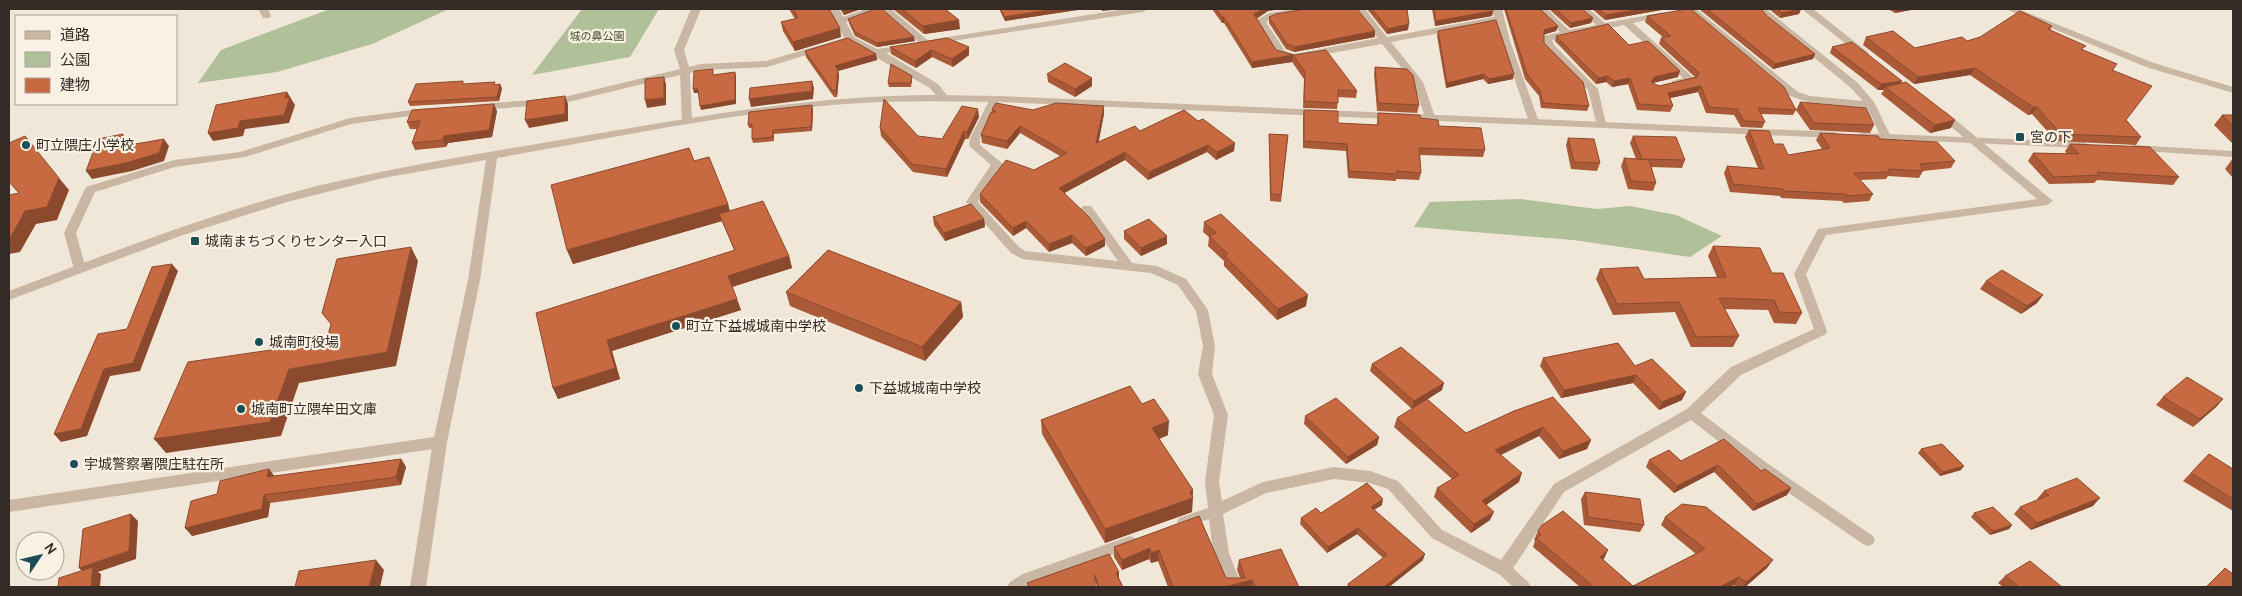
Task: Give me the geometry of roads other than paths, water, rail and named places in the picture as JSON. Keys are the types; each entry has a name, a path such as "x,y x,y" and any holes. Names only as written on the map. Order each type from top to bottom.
{"street":[{"path":"686,121 686,70 679,50 696,9"},
{"path":"834,9 850,39 934,86 945,99"},
{"path":"841,21 874,9"},
{"path":"886,9 927,44"},
{"path":"876,52 1143,9"},
{"path":"1310,9 1272,15 1260,21 1281,54 1293,57 1384,40 1499,14 1534,122"},
{"path":"1360,9 1418,82 1430,117"},
{"path":"1542,9 1567,34"},
{"path":"1584,9 1602,25"},
{"path":"1601,124 1593,89 1549,46 1548,38 1602,25 1672,12 1669,9"},
{"path":"1682,10 1691,9 1794,94 1808,99 1870,105"},
{"path":"1760,9 1848,80 1870,105 1886,137"},
{"path":"1807,9 1876,63"},
{"path":"2010,9 2150,65 2233,90"},
{"path":"1625,21 1690,79 1664,85"},
{"path":"471,108 560,100 686,70 767,64 850,39"},
{"path":"9,296 218,218 284,198 420,168 492,155 686,121 830,102 890,98 995,99 2096,146"},
{"path":"995,99 975,138 974,146 997,164 974,196 972,202 1022,255 1153,269 1182,282 1202,310 1209,346 1205,374 1221,415 1212,482 1221,553 1234,587"},
{"path":"1504,569 1559,488 1692,414 1736,371 1821,330 1800,274 1822,232 2047,200 1977,141 1930,105"},
{"path":"80,269 70,233 90,190 174,164 241,156 350,121 391,114 441,110"},
{"path":"2125,147 2233,154"},
{"path":"418,587 440,442 474,280 492,155"},
{"path":"1087,210 1128,266"},
{"path":"1692,414 1759,465 1868,540"},
{"path":"9,506 440,442"},
{"path":"1169,528 1216,511 1263,488 1334,473 1370,477 1393,485 1437,534 1504,569 1523,587"},
{"path":"1015,587 1028,579 1141,538"}],"place":[{"name":"宮の下","path":"2020,137"},
{"name":"町立隈庄小学校","path":"26,145"},
{"name":"城南まちづくりセンター入口","path":"195,241"},
{"name":"町立下益城城南中学校","path":"676,326"},
{"name":"城南町役場","path":"259,342"},
{"name":"下益城城南中学校","path":"859,388"},
{"name":"城南町立隈牟田文庫","path":"241,409"},
{"name":"宇城警察署隈庄駐在所","path":"74,464"}],"park label":[{"name":"城の鼻公園","path":"597,36"}]}
